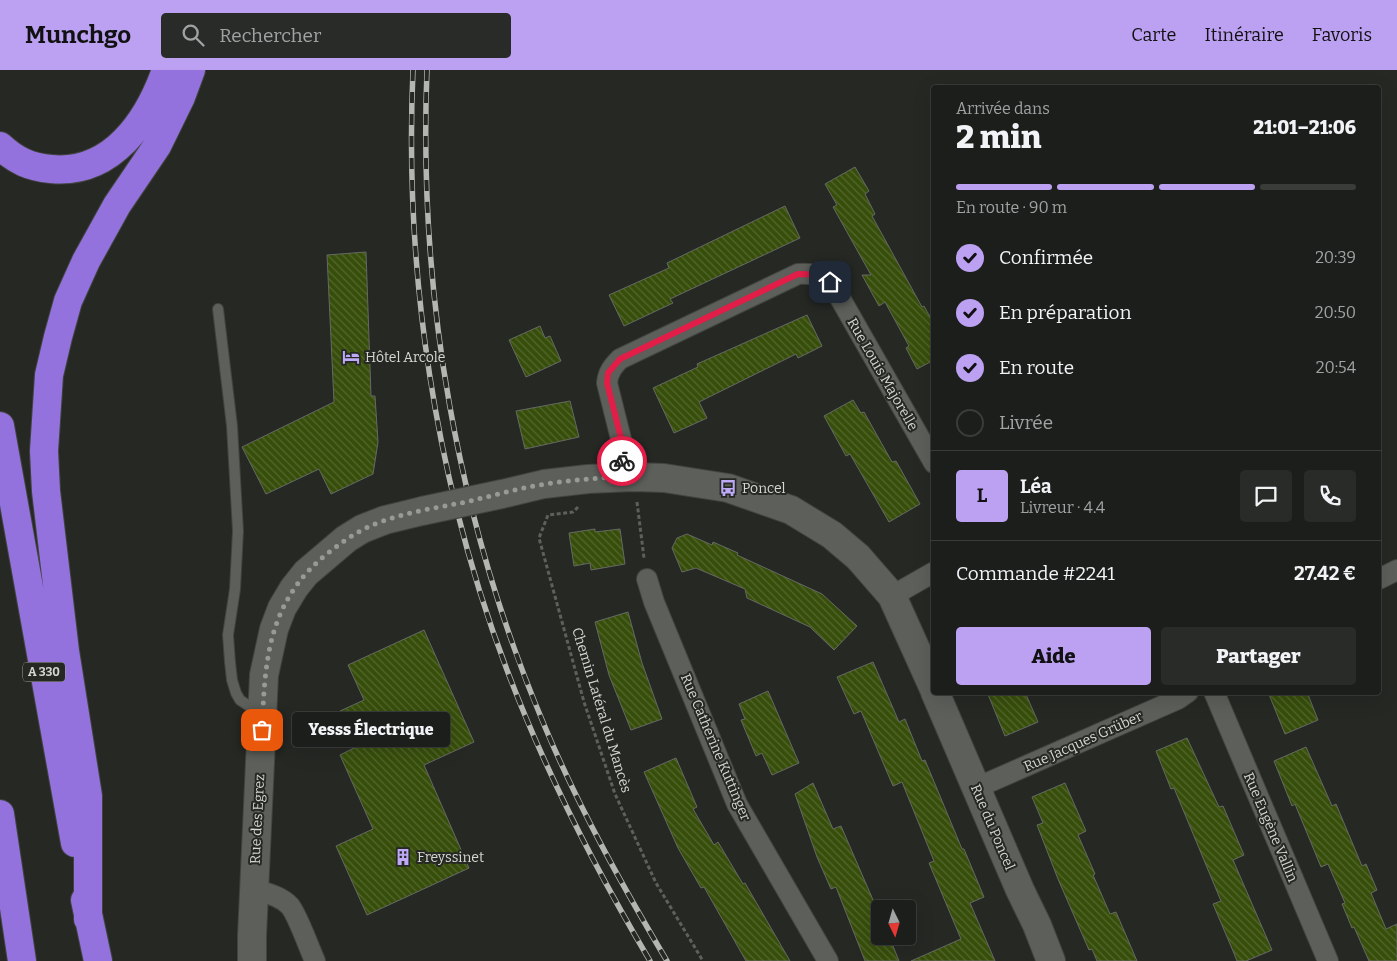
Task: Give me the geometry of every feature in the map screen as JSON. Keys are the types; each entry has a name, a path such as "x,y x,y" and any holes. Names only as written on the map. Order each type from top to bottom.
{"highway":[{"path":"0,146 12,158 37,167 62,170 83,167 102,159 124,142 142,121 166,70"},
{"path":"88,919 88,796 65,651 46,491 44,450 50,375 68,301 86,261 117,205 156,146 181,97 191,70"},
{"name":"A 330","path":"0,426 88,919 98,961"},
{"path":"0,814 22,961"}],"street":[{"name":"Rue Louis Majorelle","path":"621,477 621,438 607,383 608,373 613,366 620,359 798,274 821,276 830,282 931,458"},
{"name":"Rue des Egrez","path":"252,961 264,676 274,629 282,608 294,588 306,573 346,539 362,529 385,520 544,484 621,477"},
{"path":"621,477 664,478 728,488 791,510 832,535 858,557 892,596 931,682"},
{"path":"1381,578 1397,570"},
{"path":"892,596 931,574"},
{"name":"Rue Catherine Kuttinger","path":"647,579 654,602 737,804 828,961"},
{"name":"Rue du Poncel","path":"937,695 1051,961"},
{"name":"Rue Jacques Grüber","path":"976,788 1184,695"},
{"name":"Rue Eugène Vallin","path":"1215,695 1328,961"},
{"path":"254,889 283,900 291,907 315,961"}],"lane":[{"path":"218,309 232,426 238,531 235,589 228,635 230,662 232,680 240,700 249,706 262,710"}],"path":[{"path":"637,499 647,579"},
{"name":"Chemin Latéral du Mancès","path":"539,538 584,702 615,794 656,883 703,961"}],"building":[{"path":"855,167 869,191 865,194 875,214 872,216 922,307 924,306 931,319 931,362 917,369 906,348 909,346 885,302 879,306 862,275 871,275 833,207 837,205 825,184"},
{"path":"785,206 800,238 670,299 673,303 624,326 609,295 669,268 667,263"},
{"name":"Hôtel Arcole","path":"366,252 371,396 375,396 378,442 373,474 331,494 319,469 266,494 242,447 334,402 327,255"},
{"path":"807,315 822,346 798,358 796,354 699,402 707,418 674,433 653,388 698,367 697,364"},
{"path":"540,326 545,338 550,336 561,361 526,377 509,340"},
{"path":"853,400 861,413 864,412 892,462 896,461 920,504 889,522 850,454 846,456 824,416"},
{"path":"570,401 579,437 525,449 516,411"},
{"path":"595,529 595,532 620,529 625,564 591,570 590,563 574,566 569,533"},
{"path":"687,534 712,545 713,542 738,553 737,555 822,594 857,626 834,650 810,627 747,598 745,589 696,568 682,572 672,548 677,538"},
{"path":"628,612 642,663 662,719 631,730 609,675 595,622"},
{"path":"424,630 474,742 424,765 469,868 367,915 336,846 373,829 340,755 356,747 340,711 364,700 348,665"},
{"path":"873,662 899,722 905,719 922,761 925,760 984,897 970,903 995,961 911,961 961,939 929,863 934,861 902,782 893,786 861,711 854,714 837,677"},
{"path":"768,691 799,763 772,775 762,753 756,756 741,720 745,719 739,704"},
{"path":"988,695 1026,695 1038,722 1005,736"},
{"path":"1269,695 1308,695 1318,720 1285,734"},
{"path":"1187,738 1219,807 1223,806 1244,855 1233,860 1272,950 1246,961 1237,961 1213,904 1221,901 1174,788 1171,789 1156,751"},
{"path":"1306,747 1332,806 1336,804 1362,866 1366,864 1377,890 1371,893 1386,929 1397,924 1397,961 1369,961 1354,927 1352,928 1342,904 1345,903 1328,864 1321,867 1295,804 1292,806 1274,761"},
{"path":"676,758 697,807 693,809 714,845 718,842 743,884 745,883 790,961 746,961 704,887 701,888 678,848 644,772"},
{"path":"813,783 833,829 841,826 873,900 871,900 871,945 893,945 899,961 865,961 836,887 831,889 817,857 795,794"},
{"path":"1065,783 1086,831 1078,835 1095,874 1093,875 1110,914 1116,912 1137,961 1097,961 1092,949 1089,950 1058,879 1037,825 1043,823 1032,797"}],"railway":[{"path":"413,70 414,222 420,299 430,375 443,450 461,525 482,598 507,670 554,782 591,855 650,961"},
{"path":"427,70 426,154 429,238 437,322 450,405 467,487 488,569 514,649 558,757 602,846 667,961"}],"way so far":[{"path":"262,730 264,676 274,629 282,608 306,573 346,539 362,529 385,520 422,511 544,484 621,477 622,461"}],"place":[{"name":"Hôtel Arcole","path":"351,357"},
{"name":"Poncel","path":"728,488"},
{"name":"Yesss Électrique","path":"262,730"},
{"name":"Freyssinet","path":"403,857"}],"route":[{"path":"622,461 621,438 607,383 608,373 620,359 798,274 821,276 830,282"}]}
